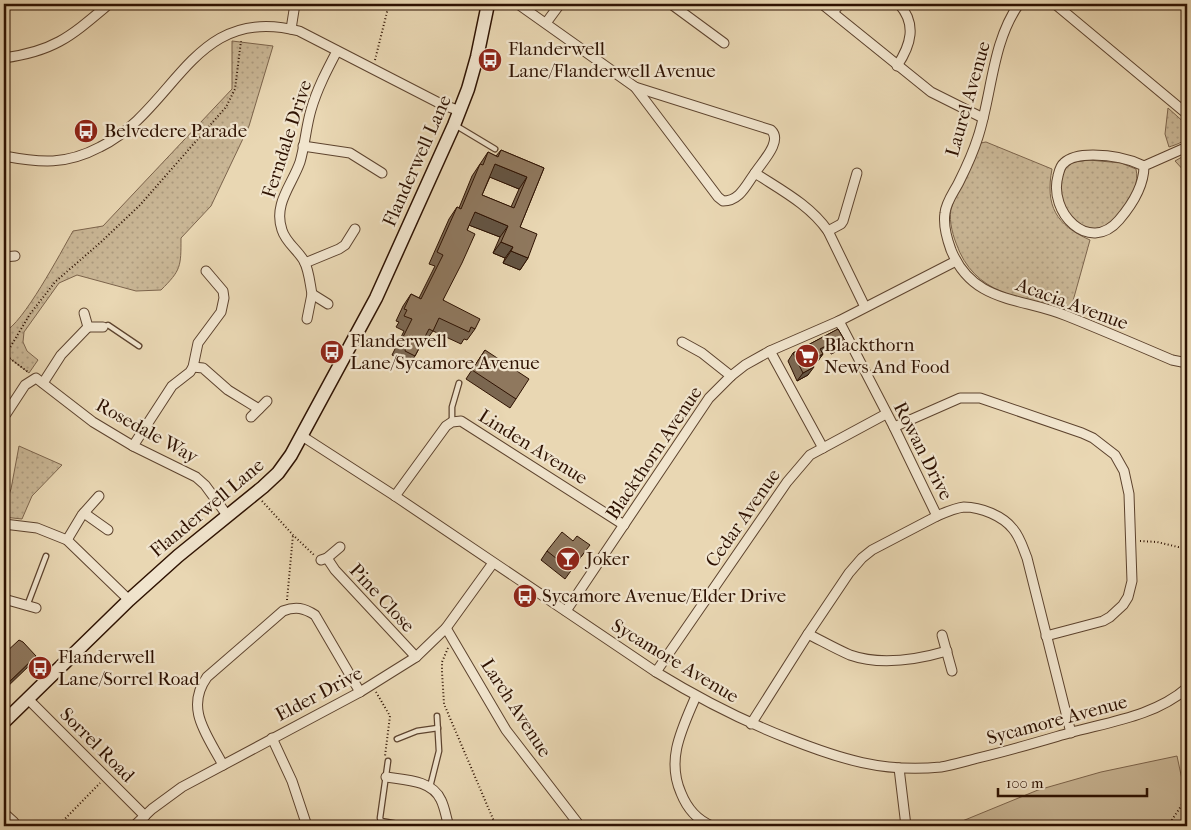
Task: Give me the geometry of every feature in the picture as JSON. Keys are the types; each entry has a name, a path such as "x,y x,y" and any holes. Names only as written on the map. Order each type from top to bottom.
{"street":[{"path":"4,58 26,55 60,43 109,4"},
{"path":"291,29 294,4"},
{"name":"Flanderwell Lane","path":"6,714 27,698 129,600 178,556 227,515 256,494 278,473 302,436 376,298 454,125 475,65 488,4"},
{"path":"518,4 635,86 771,130 776,140 738,196 733,200 723,202 635,86"},
{"path":"546,23 560,4"},
{"path":"671,4 724,43"},
{"path":"822,4 931,92 983,118"},
{"path":"833,12 840,4"},
{"path":"897,66 907,50 911,29 908,16 899,4"},
{"name":"Laurel Avenue","path":"956,261 947,235 944,214 947,204 968,163 983,118 999,47 1006,25 1019,4"},
{"path":"1055,4 1187,114"},
{"path":"4,156 36,162 52,161 80,155 102,147 115,139 137,120 200,52 213,43 242,29 257,26 274,26 300,31 441,104 460,111"},
{"name":"Ferndale Drive","path":"306,319 312,294 305,263 287,241 282,230 280,218 284,194 298,166 310,111 317,91 337,51"},
{"path":"303,146 350,153 382,173"},
{"path":"1144,166 1141,184 1127,210 1112,228 1104,232 1088,233 1067,220 1055,192 1056,182 1063,164 1067,160 1087,155 1106,155 1144,166 1187,147"},
{"path":"755,173 810,210 820,220 828,231 865,307"},
{"path":"828,231 843,221 857,173"},
{"path":"305,263 345,245 355,229"},
{"path":"4,257 15,256"},
{"name":"Blackthorn Avenue","path":"566,611 709,398 731,376 745,365 770,351 839,321 956,261"},
{"name":"Acacia Avenue","path":"956,261 974,283 992,294 1065,315 1172,360 1187,363"},
{"path":"133,446 172,386 190,372 193,367 198,343 221,312 224,304 223,291 206,270"},
{"path":"312,294 328,304"},
{"path":"84,313 88,327"},
{"name":"Rowan Drive","path":"839,321 894,427 937,516"},
{"path":"6,414 25,385 39,380 88,327 103,327"},
{"path":"682,342 702,353 731,376"},
{"path":"770,351 823,448"},
{"path":"193,367 203,368 228,390 258,410"},
{"name":"Rosedale Way","path":"39,380 93,422 133,446 196,477 227,515"},
{"path":"894,427 960,398 980,398 1093,438 1115,455 1124,471 1129,494 1132,581 1128,597 1123,605 1103,621 1046,636"},
{"path":"251,417 267,401"},
{"name":"Cedar Avenue","path":"656,672 787,482 810,455 886,414"},
{"name":"Linden Avenue","path":"394,496 446,426 452,422 461,422 624,525"},
{"name":"Sycamore Avenue","path":"302,436 656,672 696,696 751,724 821,752 844,759 869,765 899,768 950,765 1147,712 1177,697 1187,688"},
{"path":"67,540 84,513 99,496"},
{"path":"751,724 808,634 849,573 862,558 872,550 937,516 962,507 975,508 1005,520 1013,529 1027,558 1071,733"},
{"path":"84,513 108,530"},
{"path":"4,524 37,528 67,540 129,600"},
{"name":"Pine Close","path":"340,547 324,559 416,657"},
{"name":"Elder Drive","path":"134,826 173,792 360,692 416,657 446,628 493,562"},
{"path":"4,599 31,607"},
{"path":"223,766 198,718 196,702 201,685 207,677 286,610 299,608 315,615 360,692"},
{"name":"Larch Avenue","path":"446,628 506,730 580,826"},
{"path":"808,634 850,655 864,659 904,660 947,652"},
{"path":"942,634 952,670"},
{"path":"696,696 677,744 674,774 691,812 712,826"},
{"name":"Sorrel Road","path":"27,698 145,816"},
{"path":"272,738 292,781 307,826"},
{"path":"899,768 906,826"},
{"path":"386,777 418,782 430,788 441,799 449,826"},
{"path":"4,813 14,822"}],"lane":[{"path":"454,125 495,149"},
{"path":"103,327 108,325 139,346"},
{"path":"452,422 452,407 459,383"},
{"path":"31,607 46,556"},
{"path":"430,788 439,751 437,716"},
{"path":"398,739 417,732 438,728"},
{"path":"388,761 380,818 381,821 398,824"}],"path":[{"path":"373,69 388,4"},
{"path":"39,380 5,355 30,314 55,282 140,205 226,107 235,89 242,29"},
{"path":"256,494 293,535 324,559"},
{"path":"286,610 293,535"},
{"path":"1130,541 1157,542 1187,547"},
{"path":"452,638 442,662 444,704 496,826"},
{"path":"371,684 390,716 384,758 388,761"},
{"path":"58,826 106,777"},
{"path":"1168,826 1187,797"}],"shaded area":[{"path":"232,41 273,46 249,126 211,206 181,238 180,262 173,278 161,290 136,291 77,275 59,283 24,332 23,342 27,351 38,360 29,373 4,354 4,332 21,316 31,302 73,231 103,226 232,89"},
{"path":"1168,108 1187,125 1184,140 1169,147 1165,134"},
{"path":"986,142 1052,169 1050,194 1056,213 1069,228 1090,240 1071,308 1068,310 1001,292 974,274 964,260 953,234 950,219 951,210 980,143"},
{"path":"1187,154 1187,174 1175,161"},
{"path":"1089,160 1121,163 1136,169 1137,174 1135,188 1126,205 1109,226 1102,229 1094,229 1079,224 1063,207 1060,195 1061,180 1069,163"},
{"path":"19,446 62,465 32,496 22,519 4,517 4,508 11,489"},
{"path":"1177,756 1187,803 1187,826 955,826 955,824 1038,790 1101,772"}],"building":[{"path":"501,150 544,168 520,227 537,234 528,258 511,251 513,247 501,242 508,226 475,212 467,230 475,234 443,300 480,319 475,329 471,327 469,332 439,318 433,331 429,329 415,356 405,351 406,347 400,343 412,319 404,316 407,310 404,309 411,294 421,299 443,255 437,252 457,207 461,209 480,164 483,165 488,152 498,157","holes":["495,164 527,177 514,208 482,195"]},
{"path":"838,329 845,341 837,345 835,341 820,349 823,354 810,360 814,367 803,373 793,353"},
{"path":"485,350 529,379 516,399 472,370"},
{"path":"562,532 573,541 577,536 590,545 571,570 547,551"},
{"path":"19,640 36,656 4,685 4,654"}],"place":[{"name":"Flanderwell Lane/Flanderwell Avenue","path":"490,60"},
{"name":"Belvedere Parade","path":"86,131"},
{"name":"Flanderwell Lane/Sycamore Avenue","path":"332,352"},
{"name":"Blackthorn News And Food","path":"807,356"},
{"name":"Joker","path":"568,559"},
{"name":"Sycamore Avenue/Elder Drive","path":"525,596"},
{"name":"Flanderwell Lane/Sorrel Road","path":"40,668"}]}
